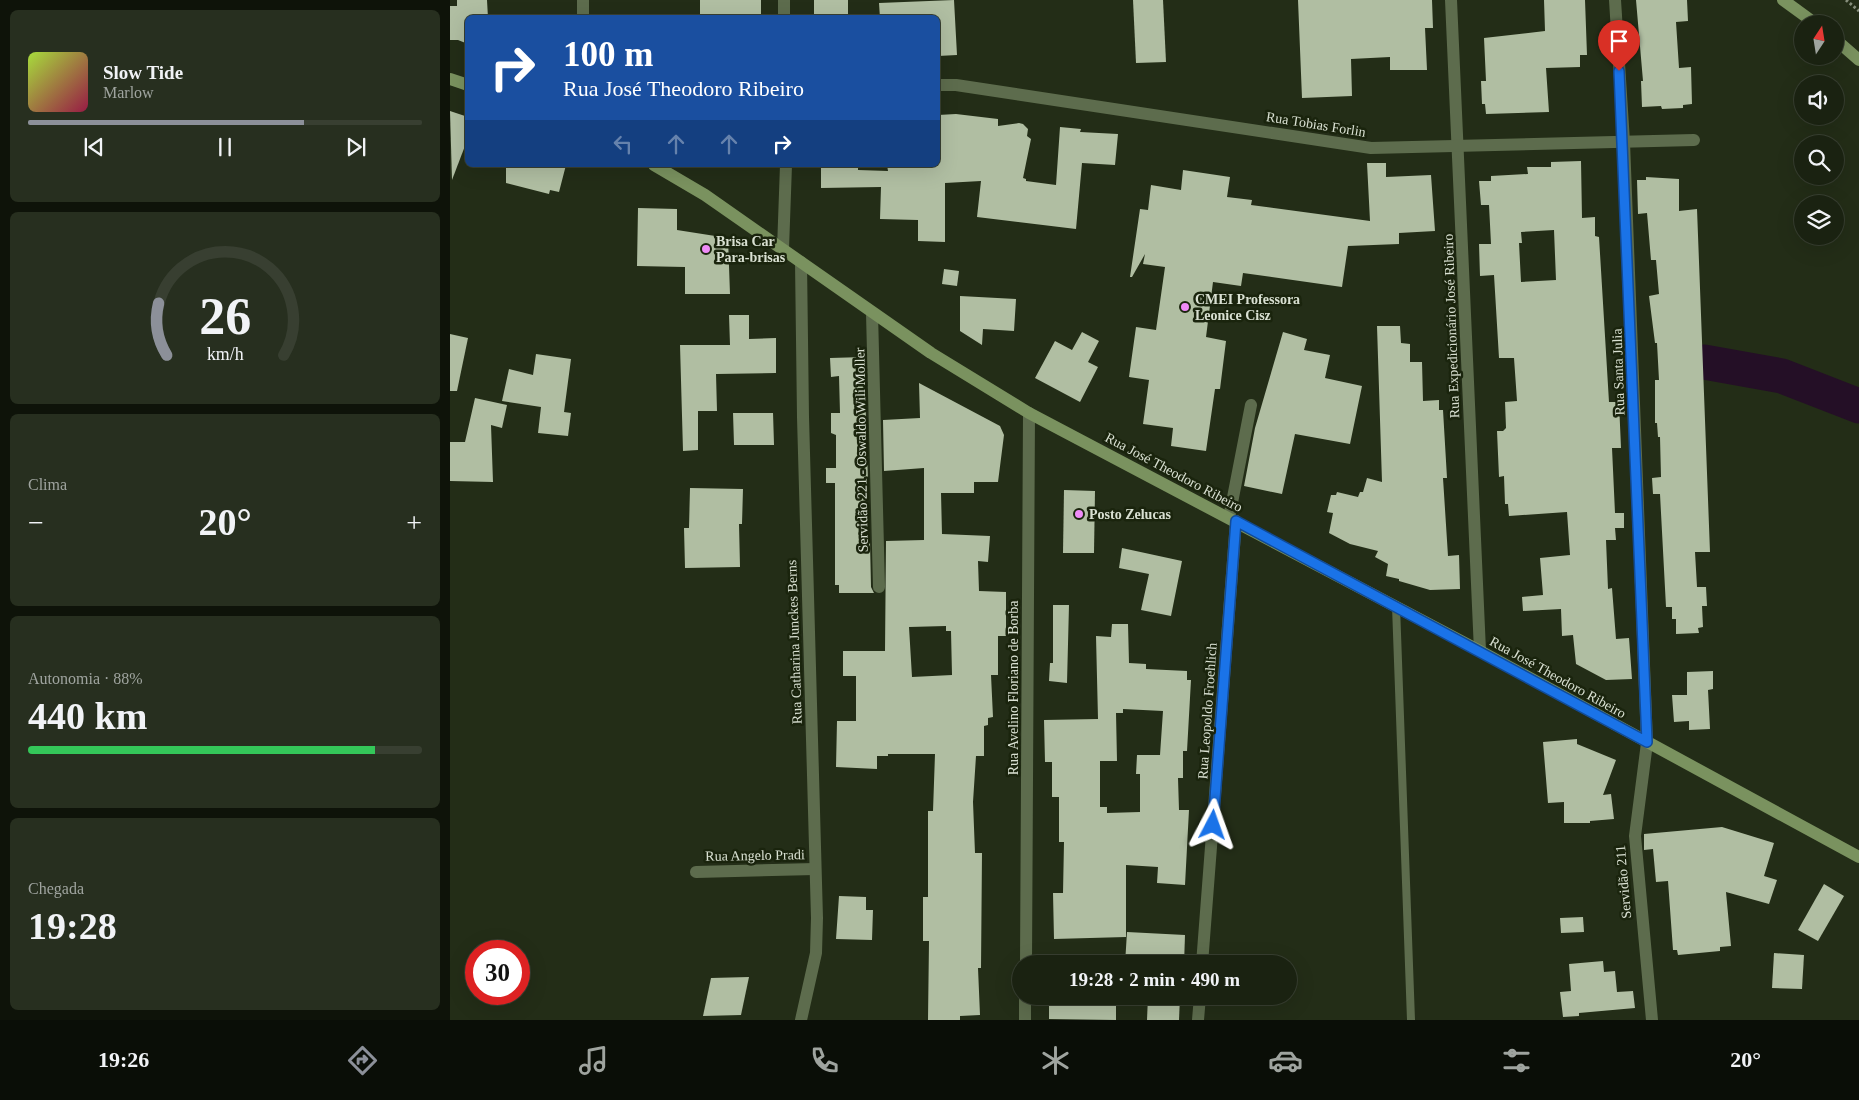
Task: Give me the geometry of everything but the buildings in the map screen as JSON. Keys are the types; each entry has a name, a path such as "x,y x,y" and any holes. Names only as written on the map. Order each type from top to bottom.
{"main road":[{"path":"1783,0 1804,15"},
{"path":"1844,46 1859,60"},
{"path":"450,79 465,84"},
{"name":"Rua José Theodoro Ribeiro","path":"657,167 705,195 931,353 1029,413 1233,519 1859,856"}],"street":[{"path":"583,0 583,15"},
{"path":"784,0 784,15"},
{"name":"Rua Expedicionário José Ribeiro","path":"1451,0 1480,651"},
{"name":"Rua Santa Julia","path":"1615,0 1624,142 1647,742"},
{"name":"Rua Tobias Forlin","path":"940,85 956,85 1371,148 1694,140"},
{"path":"784,249 786,167"},
{"name":"Rua Catharina Junckes Berns","path":"801,262 816,954 801,1020"},
{"name":"Servidão 221 - Oswaldo Wili Moller","path":"872,313 879,587"},
{"name":"Rua Leopoldo Froehlich","path":"1203,955 1233,519 1251,405"},
{"name":"Rua Avelino Floriano de Borba","path":"1026,955 1029,413"},
{"name":"Servidão 211","path":"1647,742 1635,836 1652,1020"},
{"name":"Rua Angelo Pradi","path":"696,872 815,869"},
{"path":"1025,1005 1025,1020"},
{"path":"1198,1020 1199,1005"}],"lane":[{"path":"1396,606 1411,1020"}],"path":[{"path":"1846,0 1859,11"}],"waterway":[{"path":"1704,362 1782,376 1859,406"}],"place":[{"name":"Brisa Car Para-brisas","path":"706,249"},
{"name":"CMEI Professora Leonice Cisz","path":"1185,307"},
{"name":"Posto Zelucas","path":"1079,514"}],"route":[{"path":"1213,825 1236,521 1647,742 1624,142 1619,71"}]}
